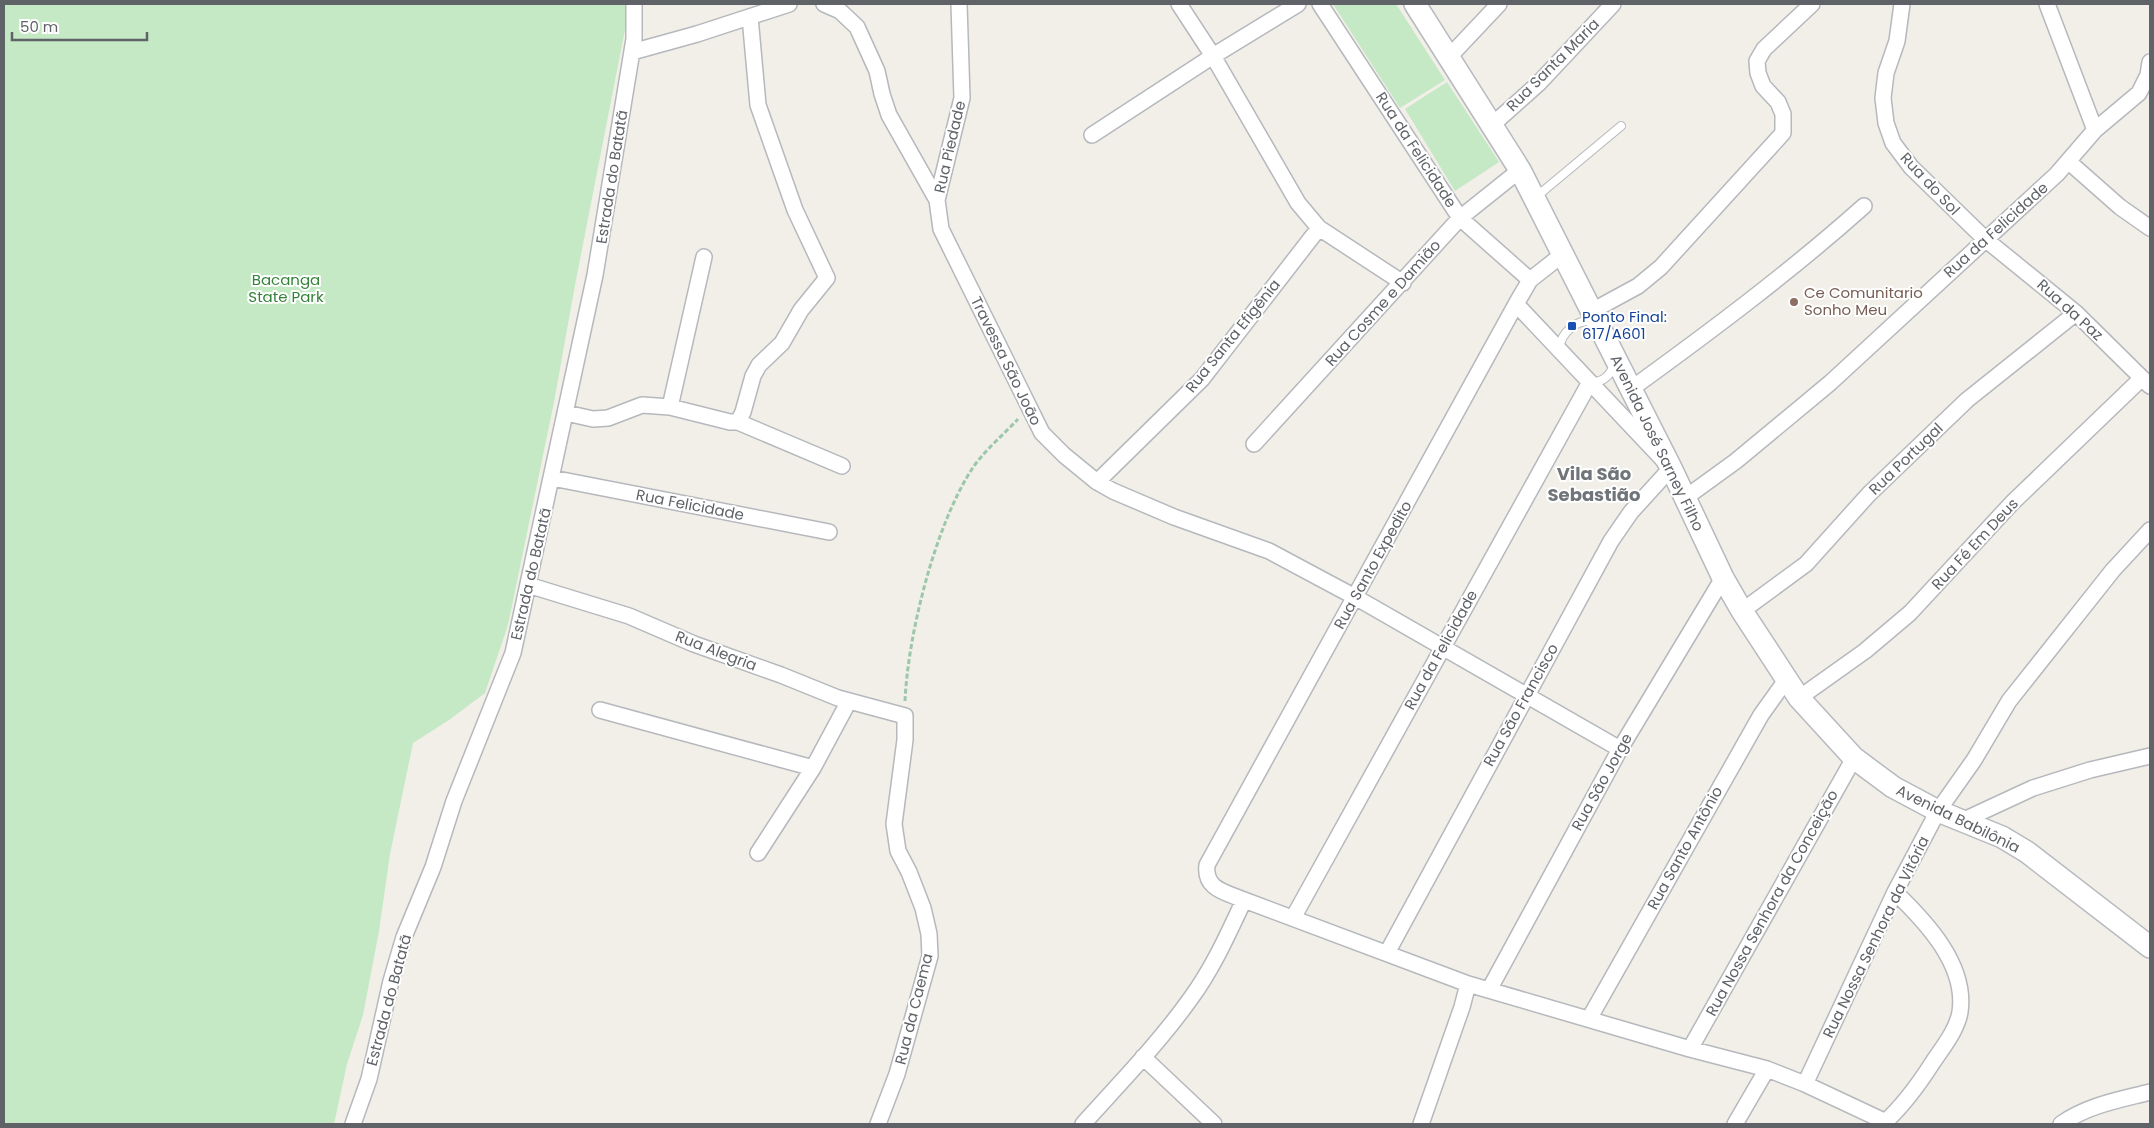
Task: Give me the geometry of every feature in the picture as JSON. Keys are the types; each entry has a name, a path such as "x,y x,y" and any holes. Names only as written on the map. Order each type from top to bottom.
{"main road":[{"name":"Avenida José Sarney Filho","path":"1415,4 1520,170 1671,468 1723,578 1742,611 1799,698"},
{"name":"Avenida Babilônia","path":"1799,698 1854,758 1892,787 1938,811 2002,837 2027,852 2150,947"}],"street":[{"name":"Estrada do Batatã","path":"353,1124 369,1079 391,981 404,937 433,867 454,801 513,653 596,274 632,52 634,4"},
{"path":"632,52 697,34 789,4"},
{"name":"Travessa São João","path":"824,4 840,11 857,27 877,70 889,115 937,200 941,229 1042,433 1064,455 1097,482 1113,491 1174,517 1269,551 1355,598"},
{"name":"Rua Piedade","path":"937,200 962,98 959,4"},
{"path":"1179,4 1213,56 1298,203 1319,228 1403,283"},
{"path":"1092,135 1213,56 1298,4"},
{"name":"Rua da Felicidade","path":"1320,4 1460,218 1530,280"},
{"path":"1449,57 1499,4"},
{"name":"Rua Santa Maria","path":"1492,126 1538,84 1613,4"},
{"path":"1594,316 1638,286 1661,267 1783,133 1783,114 1778,102 1763,86 1758,73 1757,61 1764,48 1812,4"},
{"name":"Rua do Sol","path":"1902,4 1897,41 1886,74 1884,98 1886,122 1894,143 1911,167 1984,239"},
{"path":"2047,4 2095,130"},
{"path":"738,422 743,412 745,398 753,376 759,366 782,343 802,310 827,278 795,210 758,105 750,17"},
{"name":"Rua da Felicidade","path":"1685,498 1736,461 1830,383 2069,162 2095,130 2139,93 2148,75 2150,62"},
{"path":"2069,162 2120,207 2150,228"},
{"name":"Rua Cosme e Damião","path":"1254,444 1403,283 1460,218 1520,170"},
{"path":"1631,389 1715,329 1818,246 1864,206"},
{"name":"Rua Santa Efigênia","path":"1097,482 1202,378 1319,228"},
{"name":"Rua da Paz","path":"1984,239 2076,313 2146,382"},
{"name":"Rua Santo Expedito","path":"1244,900 1214,887 1208,882 1206,874 1207,865 1516,304 1530,280 1563,254"},
{"path":"670,407 704,257"},
{"path":"1516,304 1671,468"},
{"name":"Rua Portugal","path":"1742,611 1806,564 1869,494 1967,400 2076,313"},
{"name":"Rua da Felicidade","path":"1293,918 1590,382"},
{"name":"Rua Fé Em Deus","path":"1799,698 1865,651 1910,613 2012,503 2146,382"},
{"path":"566,413 593,419 608,418 642,405 670,407 730,422 738,422 842,466"},
{"name":"Rua São Francisco","path":"1387,952 1611,541 1631,512 1671,468"},
{"name":"Rua Felicidade","path":"552,478 829,532"},
{"name":"Rua Nossa Senhora da Vitória","path":"1806,1084 1895,892 1938,811 1974,760 2009,701 2113,570 2150,530"},
{"name":"Rua São Jorge","path":"1489,990 1620,749 1723,578"},
{"name":"Rua Alegria","path":"528,585 629,616 694,644 849,701 904,716"},
{"path":"1355,598 1620,749"},
{"name":"Rua Santo Antônio","path":"1589,1019 1761,714 1786,680"},
{"path":"758,853 813,768 849,701"},
{"path":"600,710 813,768"},
{"name":"Rua da Caema","path":"878,1124 898,1074 930,956 929,934 923,908 909,872 898,851 894,824 906,740 904,716"},
{"path":"1964,820 2033,788 2090,770 2150,756"},
{"name":"Rua Nossa Senhora da Conceição","path":"1690,1049 1854,758"},
{"path":"1083,1124 1143,1058 1196,991 1216,959 1244,900 1387,952 1468,984 1690,1049 1767,1069 1806,1084 1885,1123 1919,1084 1950,1036 1960,1013 1961,998 1958,980 1950,959 1920,916 1895,892"},
{"path":"1421,1124 1462,1007 1468,984"},
{"path":"1143,1058 1214,1124"},
{"path":"1735,1124 1767,1069"},
{"path":"2061,1124 2074,1115 2096,1105 2150,1092"}],"lane":[{"path":"1535,198 1621,126"},
{"path":"1559,349 1562,339 1572,326 1594,316"},
{"path":"1590,382 1598,382 1606,378 1613,369 1615,358"}],"path":[{"path":"904,716 906,673 912,640 923,596 949,514 972,468 1028,408"}],"green space":[{"name":"Bacanga State Park","path":"4,4 630,4 554,402 508,625 485,693 449,720 413,743 390,854 379,931 363,1015 347,1064 334,1124 4,1124"},
{"path":"1333,4 1396,4 1445,80 1400,108"},
{"path":"1447,82 1499,162 1455,191 1405,109"}],"place":[{"name":"Ce Comunitario Sonho Meu","path":"1794,302"},
{"name":"Ponto Final: 617/A601","path":"1572,326"}],"district":[{"name":"Vila São Sebastião","path":"1594,484"}]}
